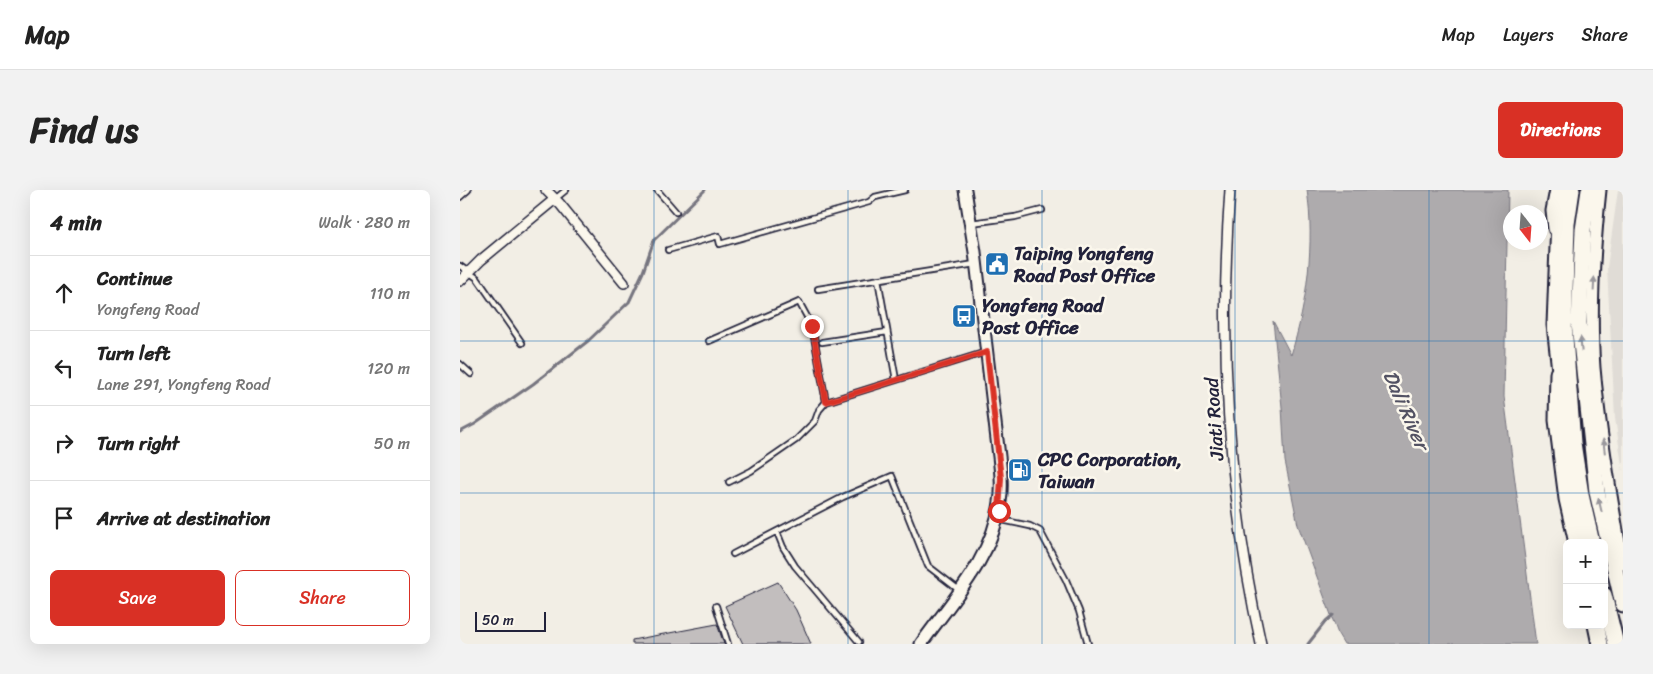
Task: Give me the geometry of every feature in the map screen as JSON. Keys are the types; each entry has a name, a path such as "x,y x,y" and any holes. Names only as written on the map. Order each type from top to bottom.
{"highway":[{"path":"1556,228 1554,211 1558,190"},
{"path":"1572,190 1567,224 1564,326 1572,443 1591,539"},
{"path":"1597,190 1583,230 1580,323 1597,492 1623,604"},
{"path":"1558,373 1557,420 1567,499 1576,539"},
{"path":"1608,611 1616,644"},
{"path":"1597,629 1600,644"}],"street":[{"path":"546,190 624,283"},
{"path":"921,644 973,573 989,545 1000,501 1001,478 987,352 971,223 965,190"},
{"name":"Jiati Road","path":"1230,190 1225,312 1227,378 1238,508 1250,590 1261,644"},
{"path":"1563,190 1556,228 1553,325 1576,496 1586,539"},
{"path":"1597,190 1593,316 1594,368 1608,478 1623,564"},
{"path":"460,282 481,260 555,200"},
{"path":"1606,629 1609,644"}],"lane":[{"path":"460,197 468,190"},
{"path":"555,200 566,190"},
{"path":"657,190 676,212"},
{"path":"668,250 718,236 720,244 869,202 875,197 905,190"},
{"path":"971,223 1015,217 1042,210"},
{"path":"818,289 976,264"},
{"path":"460,266 477,278 522,343"},
{"path":"878,279 896,380"},
{"path":"709,341 799,302 812,326 826,402"},
{"path":"822,342 887,332"},
{"path":"729,482 751,471 796,440 815,421 819,410 826,402 987,352"},
{"path":"460,364 471,374"},
{"path":"733,554 843,497 892,476 928,566 960,590"},
{"path":"997,519 1030,526 1040,531 1066,580 1079,611 1088,644"},
{"path":"777,532 783,547 795,566 859,642"},
{"path":"716,606 728,644"}],"shaded area":[{"path":"1618,190 1623,190 1623,472 1615,418 1607,268"}],"water":[{"name":"Dali River","path":"1307,190 1508,190 1508,205 1503,205 1503,250 1507,250 1504,396 1536,644 1344,644 1338,634 1298,525 1285,461 1282,407 1273,321 1291,355 1297,335 1308,273 1310,252"}],"building":[{"path":"778,582 796,610 811,644 743,644 725,606"},
{"path":"717,624 724,644 632,644 632,640"}],"waterway":[{"path":"460,432 475,424 533,384 588,341 629,302 643,272 654,240 705,190"},
{"path":"1308,644 1333,615"}],"place":[{"name":"Taiping Yongfeng Road Post Office","path":"997,264"},
{"name":"Yongfeng Road Post Office","path":"964,316"},
{"name":"CPC Corporation, Taiwan","path":"1020,470"}],"route":[{"path":"812,326 826,402 987,352 1001,478 999,511"}]}
